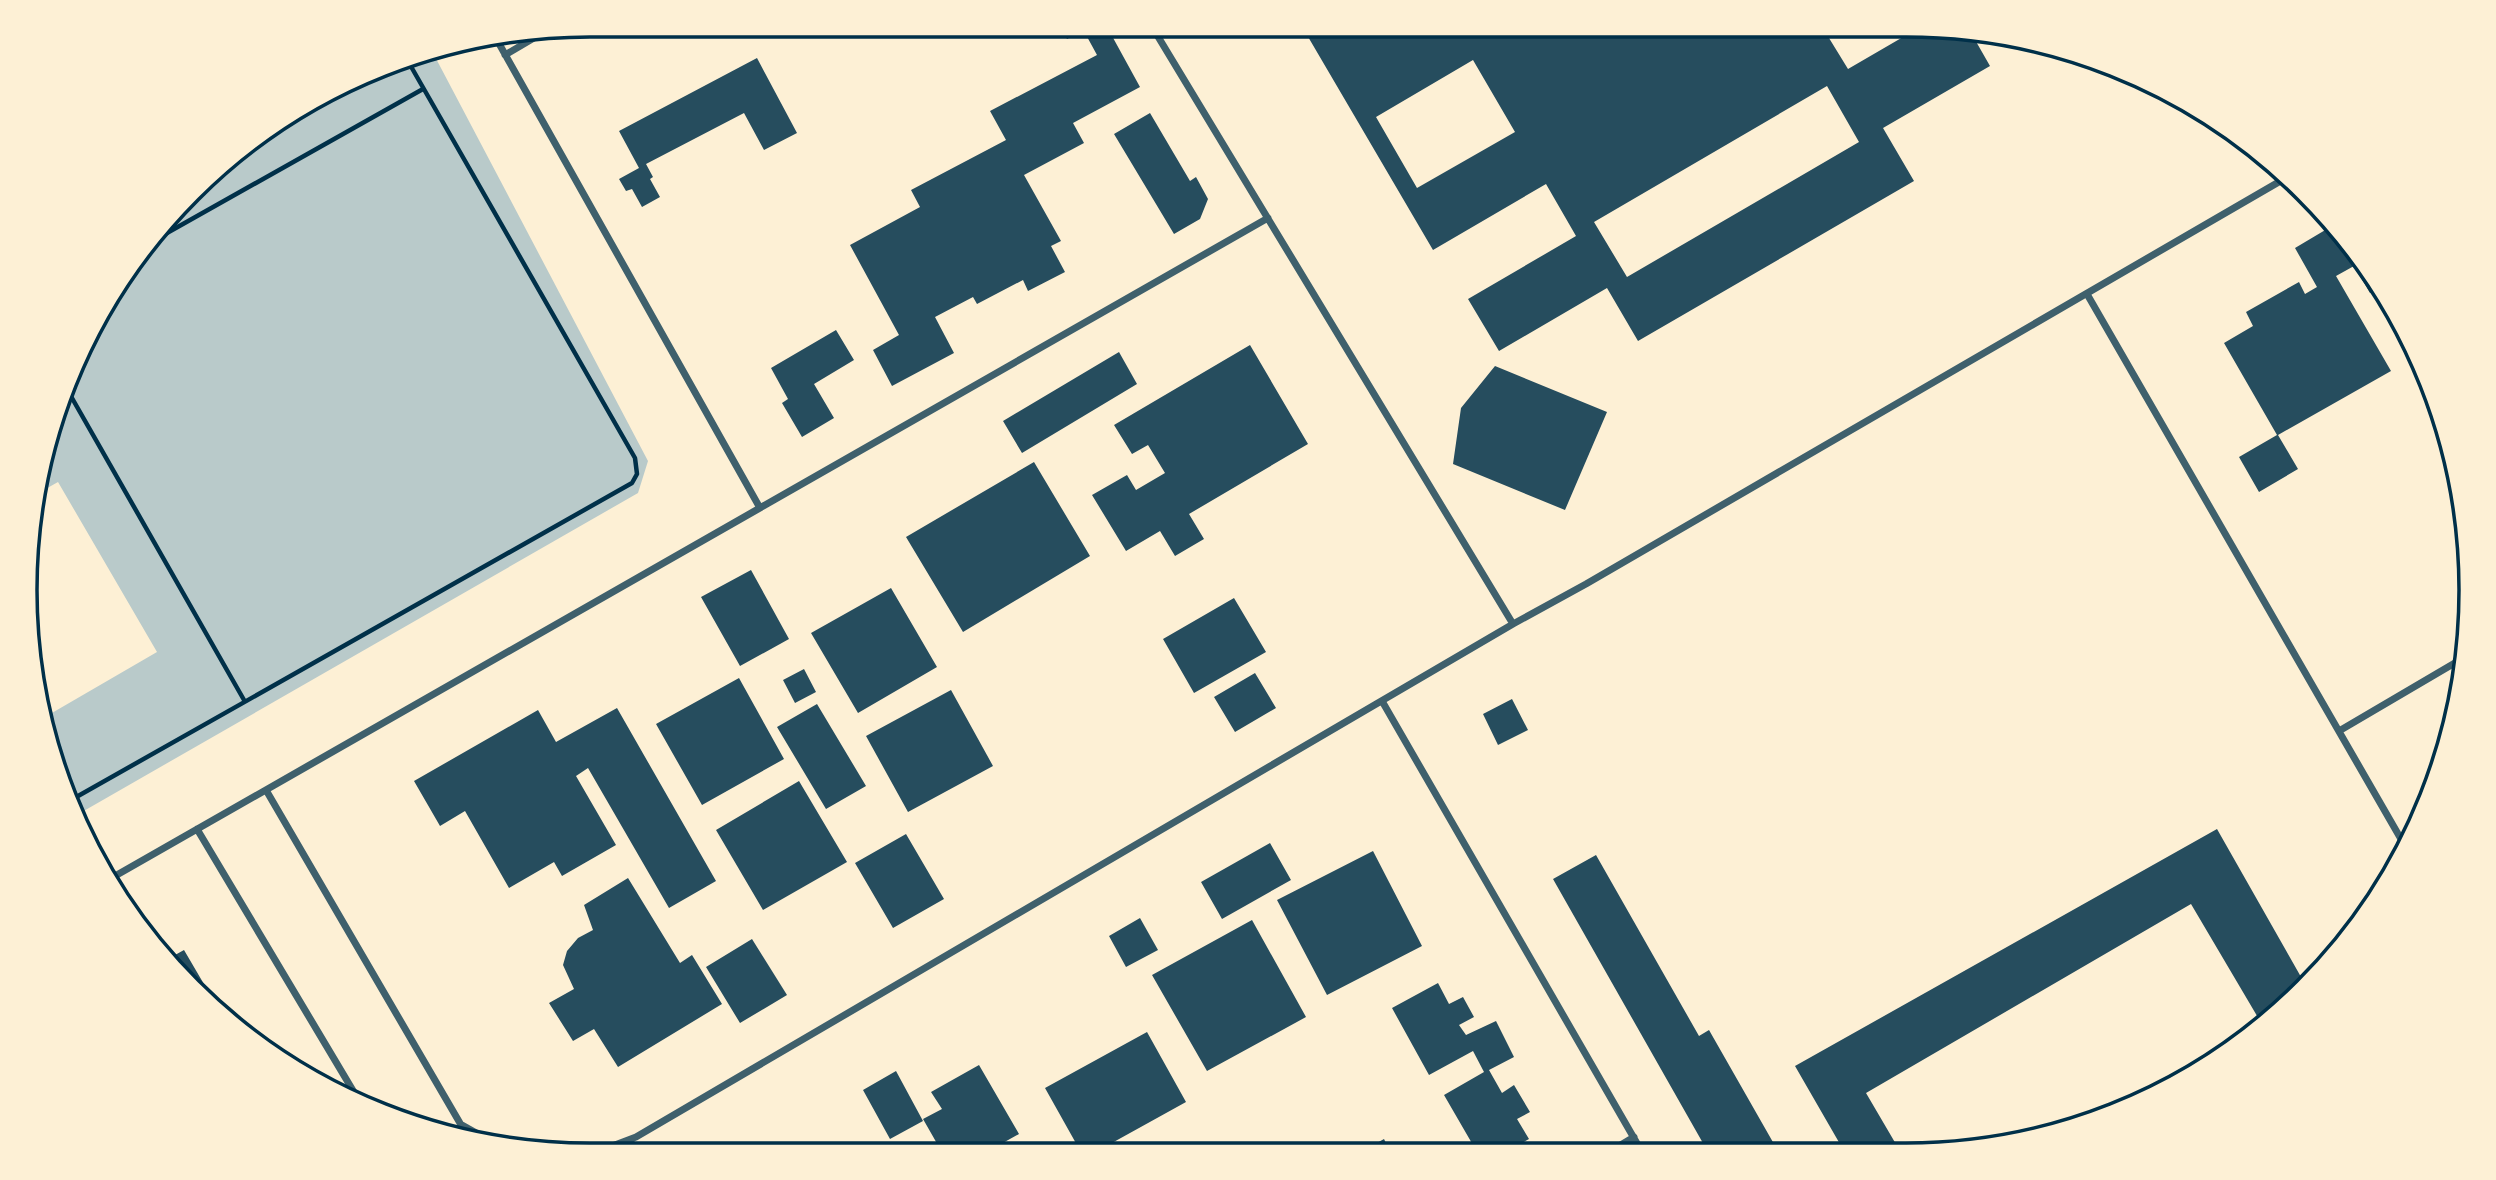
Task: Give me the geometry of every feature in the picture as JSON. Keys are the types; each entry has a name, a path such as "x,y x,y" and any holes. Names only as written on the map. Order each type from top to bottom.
{"street":[{"path":"1159,37 1513,624"},
{"path":"505,55 531,40"},
{"path":"499,44 760,508"},
{"path":"620,1143 636,1137 1513,624 2279,182"},
{"path":"116,875 1268,218"},
{"path":"2087,293 2400,838"},
{"path":"2339,731 2455,663"},
{"path":"1382,701 1637,1143"},
{"path":"266,790 462,1128"},
{"path":"197,829 351,1089"},
{"path":"460,1124 471,1130"},
{"path":"629,1143 636,1137"},
{"path":"1624,1143 1634,1137"}],"path":[{"path":"77,797 632,482 637,474 635,458 411,66"},
{"path":"168,233 423,89"},
{"path":"72,397 244,700"}],"shaded area":[{"path":"436,59 648,461 638,493 83,811 66,768 51,714 157,652 58,482 46,489 66,412 79,378 111,313 151,253 174,225 225,174 253,151 313,111 378,79"}],"building":[{"path":"1087,37 1113,37 1140,87 1073,123 1084,143 1024,175 1061,241 1051,246 1065,272 1028,291 1023,280 977,304 973,297 935,317 954,353 892,386 873,350 899,335 850,245 920,207 911,190 1006,140 990,111 1097,55"},
{"path":"1308,37 1828,37 1848,69 1903,37 1942,38 1976,41 1990,66 1883,128 1914,181 1638,341 1607,288 1499,351 1468,299 1576,236 1546,184 1433,250","holes":["1473,60 1515,132 1417,188 1376,117","1827,86 1859,142 1627,277 1594,222"]},
{"path":"757,58 797,133 764,150 744,113 646,164 653,177 650,179 660,197 642,207 632,189 626,191 619,179 639,168 619,131"},
{"path":"1150,113 1190,181 1196,177 1208,199 1200,219 1174,234 1114,134"},
{"path":"2326,230 2345,253 2366,283 2372,292 2354,266 2336,276 2391,371 2278,435 2298,469 2259,492 2239,457 2277,435 2224,343 2253,326 2246,312 2299,282 2305,294 2317,287 2295,248"},
{"path":"836,330 854,360 814,384 834,418 802,437 782,403 788,399 771,368"},
{"path":"1250,345 1308,444 1189,514 1204,539 1175,556 1160,531 1126,551 1092,495 1127,475 1136,490 1165,473 1148,445 1132,454 1114,425"},
{"path":"1119,352 1137,384 1022,453 1003,421"},
{"path":"1495,366 1607,412 1565,510 1453,464 1461,408"},
{"path":"1034,462 1090,556 963,632 906,537"},
{"path":"751,570 789,639 740,666 701,597"},
{"path":"891,588 937,667 858,713 811,633"},
{"path":"1234,598 1266,652 1194,693 1163,639"},
{"path":"804,669 816,692 795,703 783,680"},
{"path":"1255,673 1276,708 1235,732 1214,697"},
{"path":"739,678 784,759 702,805 656,724"},
{"path":"951,690 993,766 908,812 866,736"},
{"path":"1512,699 1528,730 1498,745 1483,714"},
{"path":"817,704 866,786 826,809 777,727"},
{"path":"617,708 716,881 669,908 588,768 576,776 616,845 562,876 554,862 509,888 465,811 440,826 414,781 538,710 556,742"},
{"path":"799,781 847,862 763,910 716,830"},
{"path":"2217,829 2301,977 2258,1017 2191,904 1866,1093 1895,1143 1839,1143 1795,1066"},
{"path":"906,834 944,899 893,928 855,863"},
{"path":"1270,843 1291,880 1222,919 1201,882"},
{"path":"1373,851 1422,946 1327,995 1277,900"},
{"path":"1596,855 1699,1036 1709,1030 1773,1143 1703,1143 1553,879"},
{"path":"628,878 680,963 692,955 722,1004 618,1067 594,1029 573,1041 549,1003 574,989 563,965 567,951 578,938 593,930 584,905"},
{"path":"1140,918 1158,950 1126,967 1109,936"},
{"path":"1252,920 1306,1017 1207,1071 1152,975"},
{"path":"752,939 787,995 740,1023 706,967"},
{"path":"184,950 206,988 199,981 174,955"},
{"path":"1438,983 1449,1004 1463,997 1474,1017 1459,1025 1466,1035 1496,1021 1514,1057 1489,1070 1502,1093 1514,1085 1530,1112 1517,1119 1529,1139 1522,1143 1472,1143 1444,1095 1484,1072 1473,1051 1429,1075 1392,1008"},
{"path":"1147,1032 1186,1102 1112,1143 1076,1143 1045,1088"},
{"path":"979,1065 1019,1134 1003,1143 937,1143 923,1119 942,1109 931,1092"},
{"path":"896,1071 923,1121 890,1139 863,1090"}]}
